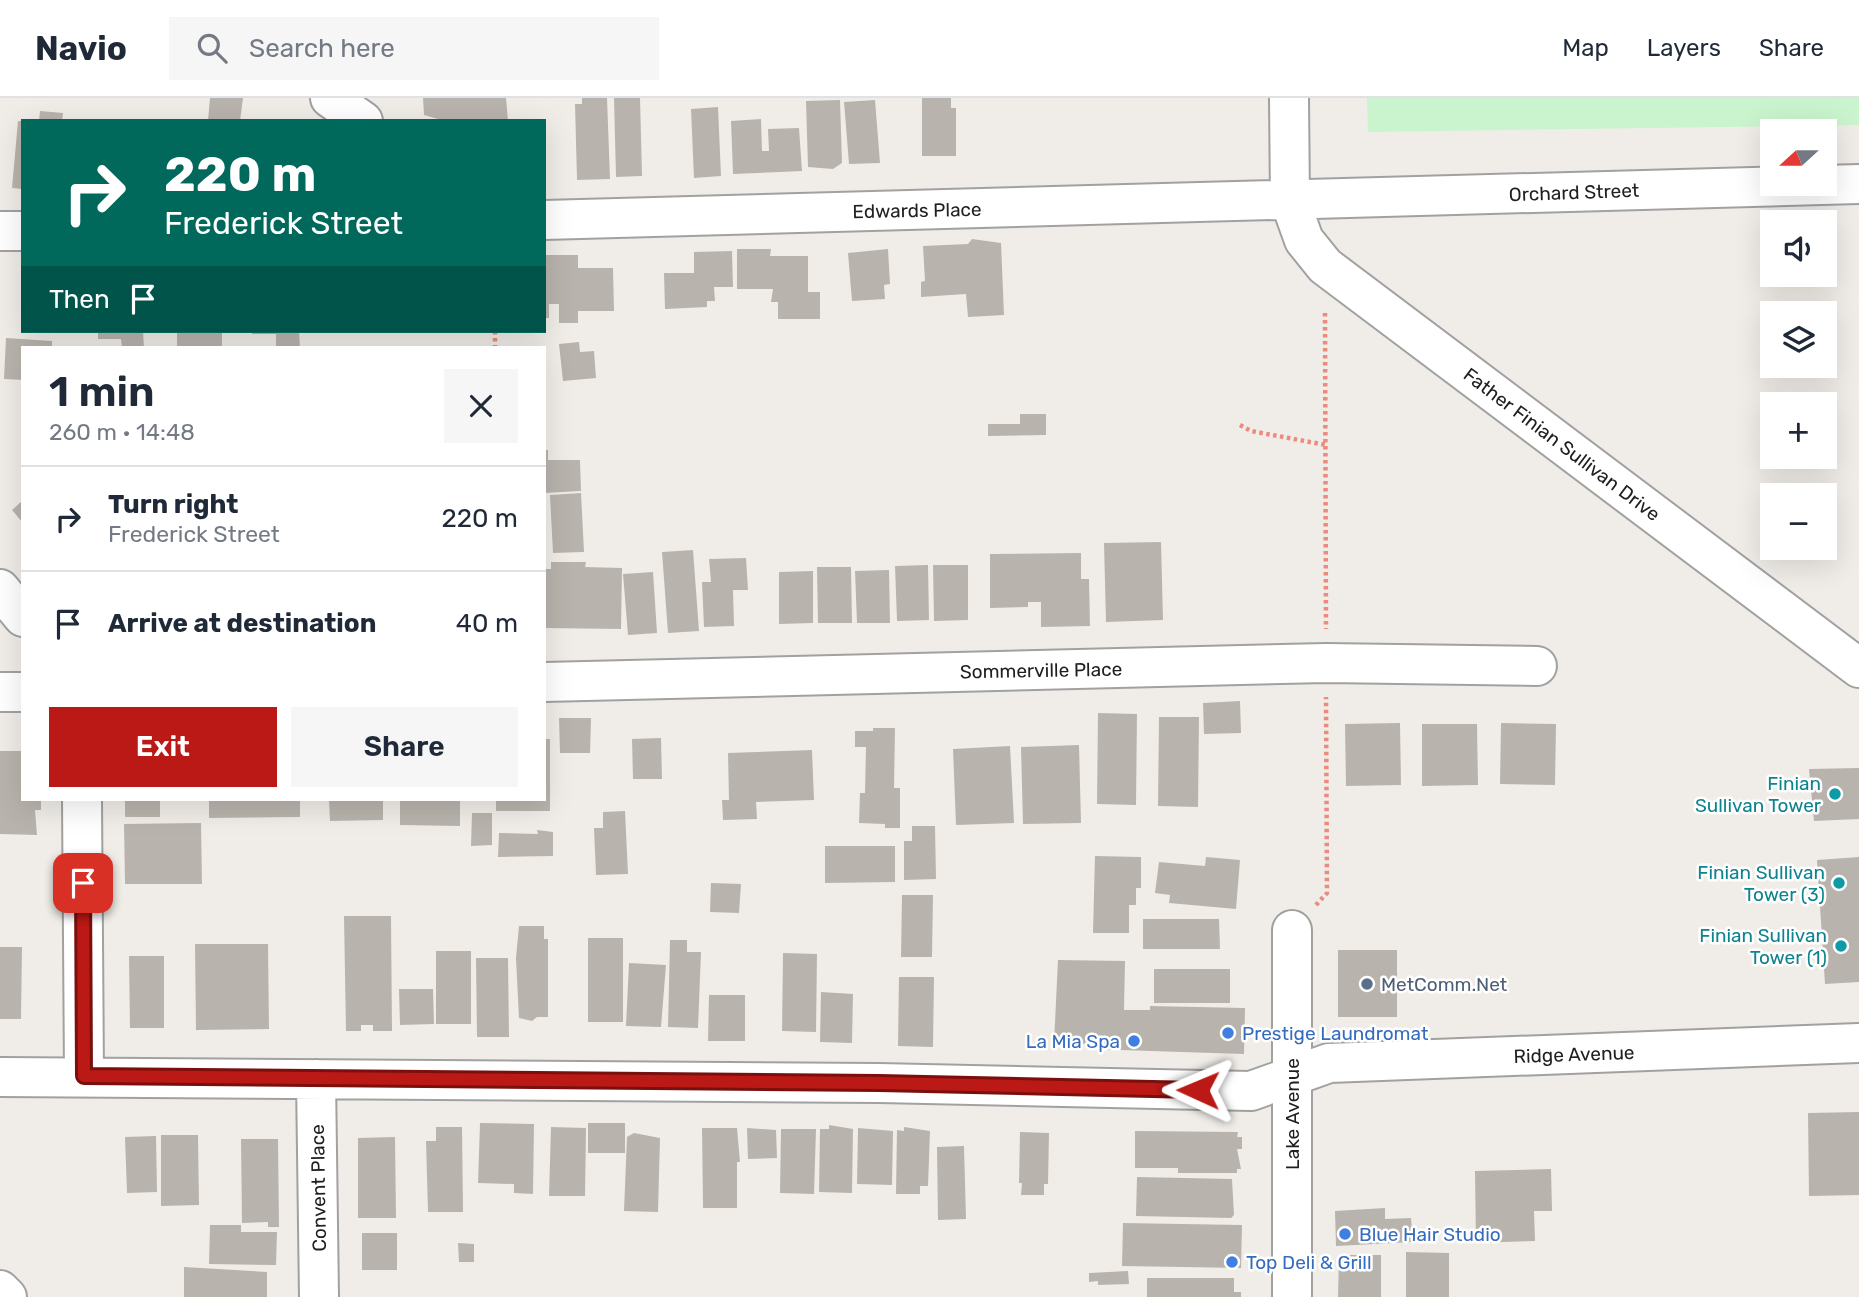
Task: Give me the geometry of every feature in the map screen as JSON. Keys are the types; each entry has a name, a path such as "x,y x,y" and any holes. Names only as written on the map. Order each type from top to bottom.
{"street":[{"path":"330,98 360,119"},
{"path":"1289,98 1290,201"},
{"name":"Orchard Street","path":"1290,201 1859,184"},
{"name":"Edwards Place","path":"546,220 1290,201"},
{"name":"Father Finian Sullivan Drive","path":"1290,201 1304,240 1325,266 1859,668"},
{"path":"0,231 21,231"},
{"path":"0,589 21,615"},
{"name":"Sommerville Place","path":"546,681 1326,663 1537,666"},
{"path":"0,692 21,692"},
{"path":"82,801 84,1076"},
{"name":"Lake Avenue","path":"1292,930 1292,1297"},
{"name":"Ridge Avenue","path":"0,1077 893,1083 1251,1091 1329,1063 1859,1043"},
{"name":"Convent Place","path":"316,1079 319,1297"},
{"path":"0,1290 6,1297"}],"path":[{"path":"1325,301 1326,637"},
{"path":"1240,425 1251,431 1326,445"},
{"path":"1326,686 1327,893"}],"green space":[{"path":"1367,98 1859,98 1859,125 1838,125 1838,119 1760,119 1760,126 1368,132"}],"building":[{"path":"210,98 243,98 240,119 208,119"},
{"path":"423,98 506,98 508,119 438,119 424,115"},
{"path":"582,98 607,98 610,179 577,180 575,104 582,104"},
{"path":"614,98 640,98 642,176 616,177"},
{"path":"922,98 951,98 951,108 956,108 956,156 922,156"},
{"path":"840,100 842,163 833,169 808,167 806,101"},
{"path":"875,100 880,163 849,164 844,102"},
{"path":"718,107 721,176 694,178 691,109"},
{"path":"40,111 63,113 62,119 39,119"},
{"path":"761,119 762,151 769,151 768,129 799,128 802,171 733,174 731,121"},
{"path":"18,121 21,121 21,189 12,188"},
{"path":"972,239 1001,243 1004,315 968,317 966,294 921,297 921,282 925,281 923,246 968,244"},
{"path":"737,249 771,249 770,256 808,256 808,292 820,292 820,319 778,319 778,302 771,302 773,289 737,289"},
{"path":"888,249 890,284 884,285 885,299 852,301 848,253"},
{"path":"732,251 733,287 714,287 715,301 707,301 707,307 665,309 664,273 694,273 694,252"},
{"path":"546,255 578,255 578,268 613,268 614,311 578,311 578,323 559,323 559,304 549,304 549,318 546,318"},
{"path":"98,333 143,333 144,346 122,346 121,339 98,339"},
{"path":"177,333 222,333 222,346 177,346"},
{"path":"299,333 300,346 276,346 276,334 252,334"},
{"path":"6,338 52,341 52,346 21,346 21,380 4,379"},
{"path":"579,342 580,352 594,351 596,378 563,381 559,344"},
{"path":"1020,414 1046,414 1046,435 988,436 988,424 1020,424"},
{"path":"546,450 548,460 580,460 581,491 546,493"},
{"path":"581,493 584,552 553,553 550,495"},
{"path":"21,502 21,521 12,510"},
{"path":"1161,542 1163,620 1106,622 1104,543"},
{"path":"693,550 699,631 668,633 662,552"},
{"path":"1081,553 1081,579 1089,579 1090,626 1041,627 1041,602 1028,602 1028,607 990,608 990,554"},
{"path":"746,558 748,590 733,590 734,626 704,627 702,582 711,582 709,559"},
{"path":"551,562 586,562 585,567 622,568 621,629 546,628 546,569 551,569"},
{"path":"928,565 929,620 897,621 895,566"},
{"path":"933,565 968,565 968,620 934,621"},
{"path":"817,567 851,567 852,623 818,623"},
{"path":"889,570 890,623 857,623 855,571"},
{"path":"813,571 813,623 779,624 779,572"},
{"path":"653,572 657,633 628,635 623,574"},
{"path":"1240,701 1241,733 1204,734 1203,703"},
{"path":"1098,713 1137,714 1136,805 1097,804"},
{"path":"1159,717 1199,717 1198,807 1158,806"},
{"path":"559,718 591,718 590,753 560,753"},
{"path":"1400,723 1401,785 1346,786 1345,724"},
{"path":"1501,723 1556,724 1555,785 1500,784"},
{"path":"1422,724 1477,724 1478,785 1422,786"},
{"path":"873,728 895,728 894,788 900,788 900,828 885,828 885,824 859,823 860,793 865,793 866,747 855,747 855,731 873,731"},
{"path":"661,738 662,779 633,779 632,739"},
{"path":"546,739 550,739 550,811 496,811 496,801 546,801"},
{"path":"1079,745 1081,823 1023,824 1021,747"},
{"path":"1010,746 1014,823 956,825 953,749"},
{"path":"812,750 814,800 756,802 757,819 723,820 722,800 729,800 728,753"},
{"path":"0,751 21,751 21,801 41,801 41,810 35,810 37,835 0,834"},
{"name":"Finian Sullivan Tower","path":"1859,768 1859,819 1814,821 1809,769"},
{"path":"125,801 160,801 160,817 125,817"},
{"path":"209,801 300,801 300,817 209,818"},
{"path":"329,801 383,801 383,820 330,821"},
{"path":"400,801 460,801 460,826 400,825"},
{"path":"625,811 628,874 596,875 594,828 603,828 603,812"},
{"path":"472,813 492,813 492,845 471,846"},
{"path":"201,823 202,884 125,884 124,824"},
{"path":"912,826 935,826 936,879 904,880 904,841 912,841"},
{"path":"537,830 553,832 553,856 498,857 499,833 538,834"},
{"path":"825,846 895,846 895,882 825,883"},
{"path":"1095,856 1141,857 1141,888 1136,888 1136,905 1129,905 1129,933 1093,933"},
{"path":"1206,857 1240,860 1236,909 1169,903 1170,895 1155,893 1159,862 1205,866"},
{"path":"1859,857 1859,982 1825,984 1817,860"},
{"path":"711,883 741,884 739,913 710,912"},
{"path":"902,895 933,895 932,957 901,957"},
{"path":"344,916 391,916 392,1031 373,1031 373,1025 361,1025 361,1031 346,1031"},
{"path":"1143,919 1219,919 1220,949 1143,949"},
{"path":"519,926 544,926 544,939 548,939 548,1017 537,1017 532,1021 519,1018 516,958"},
{"path":"588,938 623,938 623,1022 588,1022"},
{"path":"670,940 687,940 687,952 701,952 698,1028 668,1027"},
{"path":"195,944 268,944 269,1029 196,1030"},
{"path":"0,947 22,947 21,1019 0,1019"},
{"name":"MetComm.Net","path":"1338,950 1397,950 1397,1017 1338,1017"},
{"path":"436,951 471,951 471,1024 436,1024"},
{"path":"783,953 817,954 816,1032 782,1031"},
{"path":"129,956 164,956 164,1028 130,1028"},
{"path":"476,958 508,958 509,1037 477,1037"},
{"path":"1058,960 1125,961 1124,1010 1150,1010 1150,1006 1245,1008 1244,1054 1089,1049 1089,1044 1054,1043"},
{"path":"629,963 666,965 661,1027 626,1026"},
{"path":"1154,969 1230,969 1230,1003 1154,1003"},
{"path":"899,977 934,977 933,1047 898,1046"},
{"path":"399,989 433,989 434,1024 400,1025"},
{"path":"821,992 853,994 852,1043 820,1042"},
{"path":"709,995 745,995 745,1041 708,1041"},
{"path":"1859,1112 1859,1195 1809,1196 1808,1113"},
{"path":"480,1123 534,1124 533,1194 514,1193 514,1184 478,1183"},
{"path":"588,1123 625,1123 625,1153 588,1153"},
{"path":"829,1125 853,1129 852,1193 819,1192 820,1129 829,1129"},
{"path":"436,1127 462,1127 463,1212 428,1212 426,1141 436,1141"},
{"path":"551,1127 586,1128 585,1196 549,1196"},
{"path":"904,1127 930,1131 928,1186 920,1186 920,1194 896,1194 897,1130 904,1131"},
{"path":"702,1128 737,1128 740,1162 737,1162 737,1208 703,1208"},
{"path":"747,1128 776,1130 777,1158 748,1159"},
{"path":"858,1128 893,1131 892,1185 857,1184"},
{"path":"781,1129 816,1129 814,1194 780,1193"},
{"path":"1135,1131 1238,1132 1237,1137 1242,1137 1242,1149 1237,1149 1241,1169 1237,1169 1237,1173 1178,1173 1178,1168 1135,1168"},
{"path":"1020,1132 1049,1133 1048,1184 1044,1184 1044,1195 1021,1195"},
{"path":"634,1133 660,1138 658,1212 624,1211 627,1137"},
{"path":"161,1135 198,1135 199,1205 161,1206"},
{"path":"156,1136 157,1192 127,1193 125,1137"},
{"path":"395,1137 396,1218 358,1218 358,1138"},
{"path":"241,1139 278,1139 279,1227 268,1227 268,1222 242,1223"},
{"path":"964,1146 966,1219 938,1220 937,1147"},
{"path":"1551,1169 1552,1211 1534,1211 1535,1241 1476,1243 1475,1171"},
{"path":"1137,1177 1232,1179 1234,1215 1231,1218 1136,1216"},
{"path":"1385,1208 1385,1219 1411,1218 1413,1242 1336,1246 1335,1211"},
{"path":"1123,1223 1242,1225 1241,1268 1122,1266"},
{"path":"210,1225 241,1225 241,1232 277,1232 276,1265 209,1264"},
{"path":"362,1233 397,1233 397,1270 362,1270"},
{"path":"458,1243 474,1244 474,1262 459,1262"},
{"path":"1406,1252 1449,1253 1449,1297 1406,1297"},
{"path":"1339,1255 1381,1255 1381,1297 1338,1297"},
{"path":"184,1267 267,1272 267,1297 184,1297"},
{"path":"1128,1271 1129,1284 1098,1285 1098,1281 1089,1282 1089,1273"},
{"path":"1147,1278 1234,1278 1234,1292 1241,1292 1241,1297 1147,1297"}],"place":[{"name":"Finian Sullivan Tower","path":"1835,794"},
{"name":"Finian Sullivan Tower (3)","path":"1839,883"},
{"name":"Finian Sullivan Tower (1)","path":"1841,946"},
{"name":"MetComm.Net","path":"1367,984"},
{"name":"Prestige Laundromat","path":"1228,1033"},
{"name":"La Mia Spa","path":"1134,1041"},
{"name":"Blue Hair Studio","path":"1345,1234"},
{"name":"Top Deli & Grill","path":"1232,1262"}],"route":[{"path":"83,883 84,1076 879,1083 1198,1090"}]}
